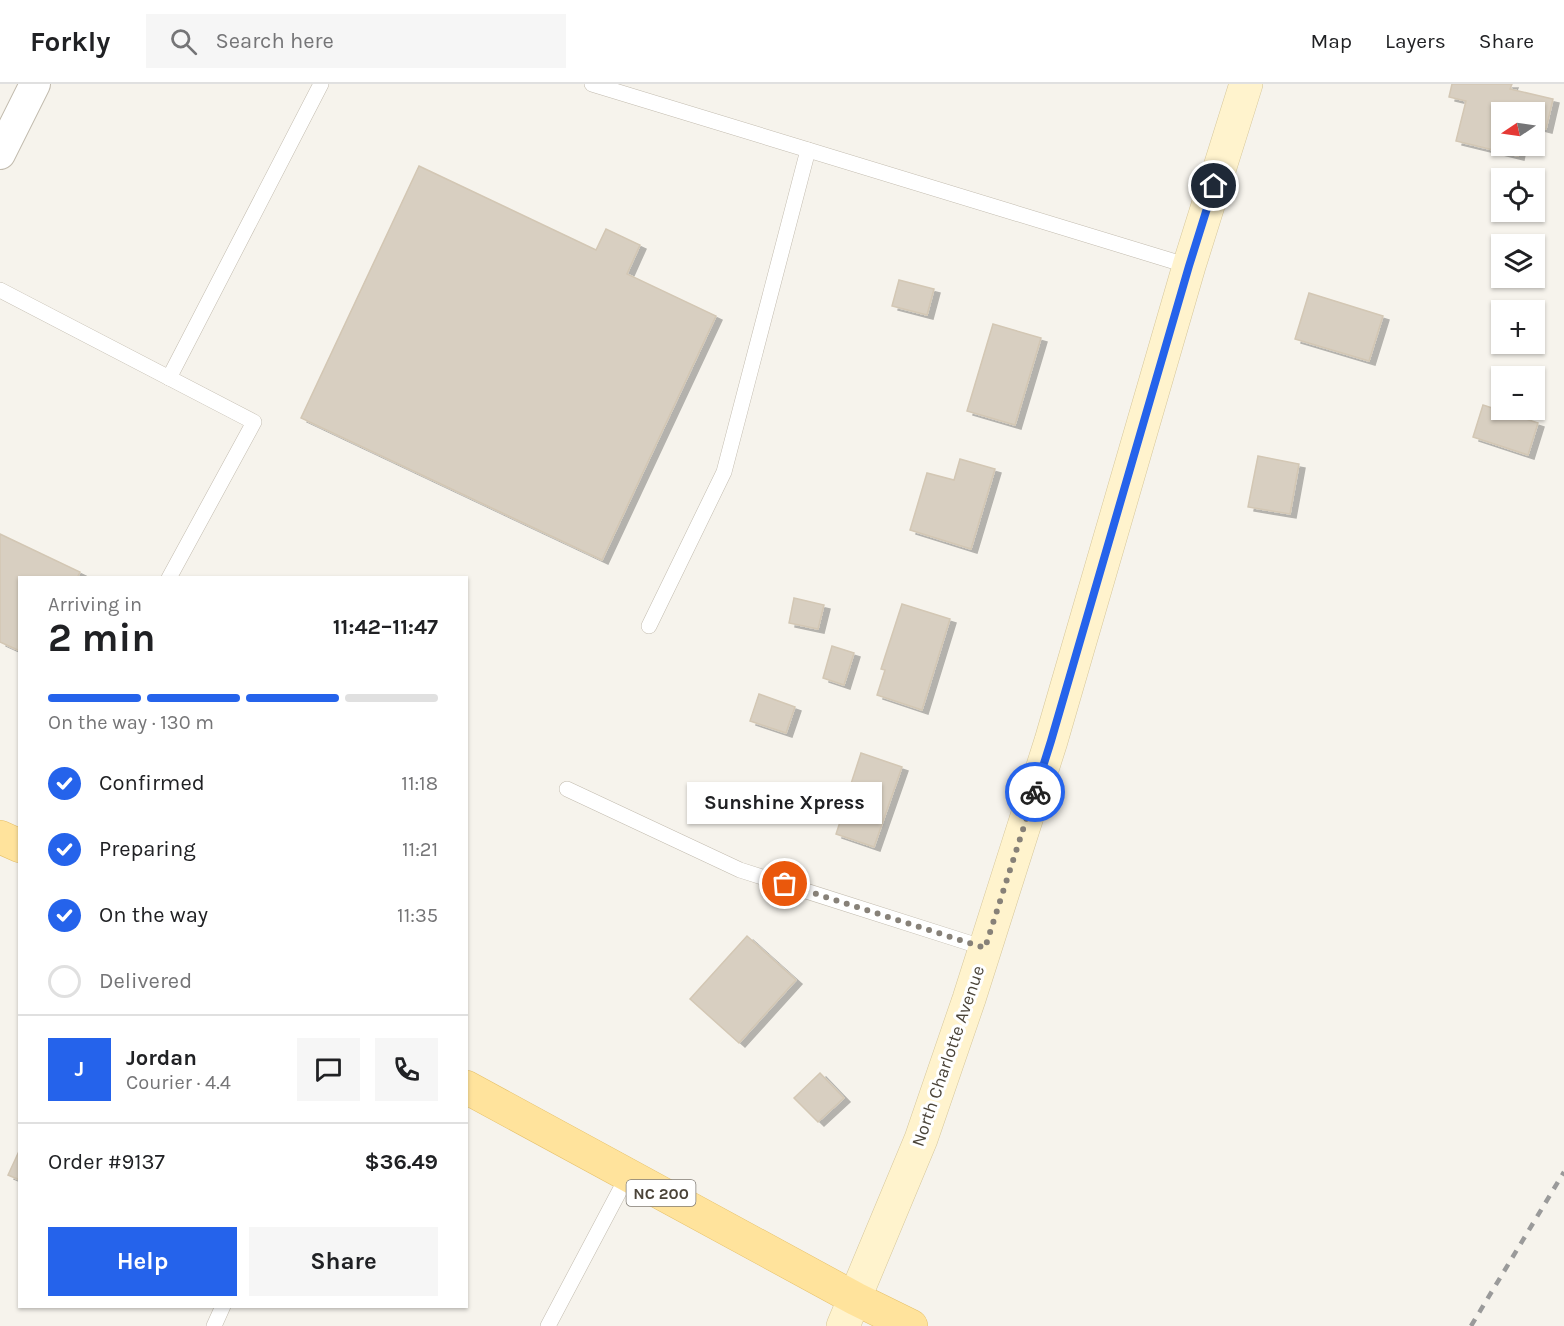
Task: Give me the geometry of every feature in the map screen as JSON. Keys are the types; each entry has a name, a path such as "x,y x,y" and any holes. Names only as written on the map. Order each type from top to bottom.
{"main road":[{"name":"North Charlotte Avenue","path":"850,1312 921,1139 985,948 1051,741 1189,266 1246,84"},
{"path":"0,837 18,845"},
{"name":"NC 200","path":"468,1088 628,1175 850,1312 911,1326"}],"street":[{"path":"0,154 35,84"}],"lane":[{"path":"169,378 321,84"},
{"path":"592,84 1189,266"},
{"path":"650,626 724,472 808,150"},
{"path":"0,290 254,422 170,576"},
{"path":"567,789 740,870 985,948"},
{"path":"548,1326 628,1175"},
{"path":"214,1326 222,1308"}],"building":[{"path":"1452,84 1512,84 1510,89 1553,99 1546,129 1545,102 1491,102 1491,149 1456,141 1466,101 1449,97"},
{"path":"419,166 596,250 606,229 640,245 627,274 716,316 602,560 301,418"},
{"path":"899,280 934,289 927,315 892,306"},
{"path":"1309,293 1383,316 1369,361 1295,339"},
{"path":"993,324 1041,338 1015,425 967,411"},
{"path":"1483,405 1491,408 1491,420 1529,420 1538,423 1528,455 1473,437"},
{"path":"1258,456 1299,464 1290,514 1248,507"},
{"path":"960,459 995,469 971,549 910,530 927,473 954,480"},
{"path":"0,534 80,572 78,576 18,576 18,650 0,642"},
{"path":"794,598 824,605 818,629 789,623"},
{"path":"902,604 950,619 922,710 877,695 885,670 881,669"},
{"path":"832,646 854,653 844,685 823,678"},
{"path":"759,694 795,707 786,733 750,721"},
{"path":"861,753 902,767 874,847 836,834 842,816 828,811 834,791 847,796"},
{"path":"747,936 796,980 739,1043 690,999"},
{"path":"820,1073 844,1098 818,1122 794,1098"},
{"path":"18,1153 18,1179 8,1175"}],"railway":[{"path":"1471,1326 1564,1172"}],"way so far":[{"path":"785,884 985,948 1035,792"}],"place":[{"name":"Sunshine Xpress","path":"785,884"}],"route":[{"path":"1035,792 1214,186"}]}
